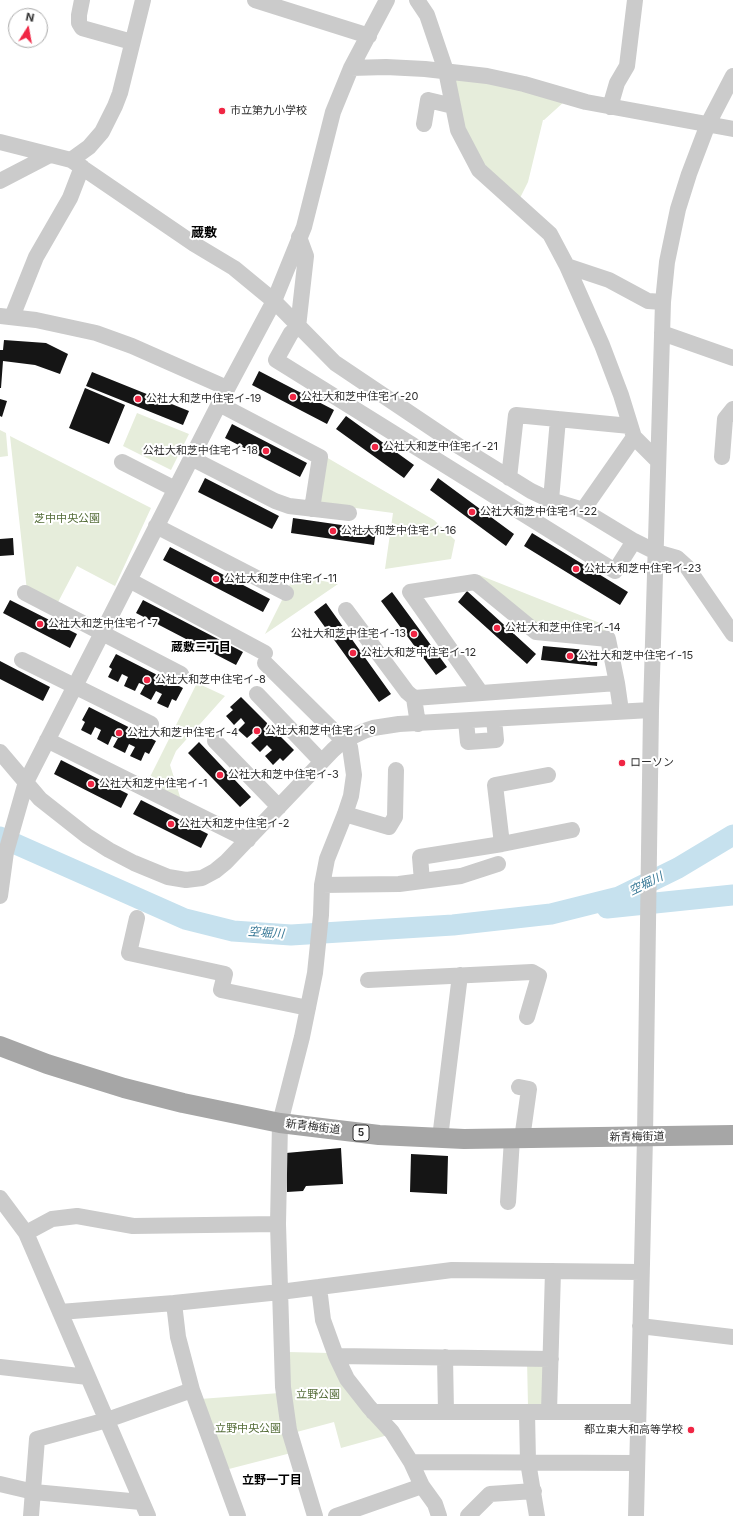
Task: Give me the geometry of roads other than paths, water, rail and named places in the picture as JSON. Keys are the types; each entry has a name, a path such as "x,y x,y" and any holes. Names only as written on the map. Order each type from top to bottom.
{"main road":[{"name":"新青梅街道","path":"0,1046 47,1064 124,1088 183,1103 280,1123 379,1135 464,1139 733,1135"}],"street":[{"path":"82,0 79,23 82,28 132,42"},
{"path":"143,0 120,92 102,132 76,164 70,198 36,257 6,316 36,320 96,333 132,346 227,388"},
{"path":"255,0 368,36"},
{"path":"0,896 4,860 26,782 227,388 274,301 304,227 333,112 352,68 387,0"},
{"path":"417,0 427,15 446,71 458,130 478,170 550,234 567,266 602,345 621,395 632,432 658,461"},
{"path":"610,107 618,83 627,66 635,0"},
{"path":"352,68 386,67 446,71 487,76 524,84 586,102 733,129"},
{"path":"636,1516 645,1137 651,710 663,302 667,262 678,209 689,174 708,124 733,76"},
{"path":"424,124 428,100 453,106"},
{"path":"0,142 50,155 76,164 194,244 234,268 274,301 335,363 460,447 530,491 551,500 583,510 634,541 656,552 677,558 687,567 733,634"},
{"path":"0,181 50,155"},
{"path":"299,237 306,256 298,327 291,333 276,360 615,571 634,541"},
{"path":"567,266 609,280 648,301 663,302"},
{"path":"662,333 733,358"},
{"path":"219,404 320,457 312,509"},
{"path":"722,457 725,419 733,409"},
{"path":"509,478 516,415 558,419 632,432"},
{"path":"551,500 558,419"},
{"path":"583,510 632,432"},
{"path":"191,458 275,501 290,506 349,513"},
{"path":"122,462 175,489"},
{"path":"156,526 286,593"},
{"path":"129,580 265,658 350,747 354,775 351,796 346,814 327,859 322,885 322,915 318,950 308,1008 280,1123 278,1224 283,1387 289,1430 315,1516"},
{"path":"481,693 410,592 475,582 536,632 608,639 621,711"},
{"path":"25,593 181,674"},
{"path":"346,610 407,692 414,698 418,724"},
{"path":"22,660 151,724"},
{"path":"414,698 616,683"},
{"path":"257,694 321,761"},
{"path":"0,752 40,799 87,836 134,863 168,877 186,880 202,878 215,871 226,862 321,761 343,741 364,731 399,724 651,710"},
{"path":"466,721 468,742 496,740 494,719"},
{"path":"47,740 248,840"},
{"path":"215,741 279,807"},
{"path":"346,814 389,827 395,817 396,770"},
{"path":"502,844 495,785 548,775"},
{"path":"422,881 420,857 502,844 572,830"},
{"path":"322,885 399,884 462,876 498,864"},
{"path":"137,918 129,953 225,974 221,990 308,1008"},
{"path":"368,980 532,972 539,976 527,1017"},
{"path":"440,1138 460,975"},
{"path":"508,1202 517,1139 529,1089 519,1087"},
{"path":"0,1198 26,1233 144,1509"},
{"path":"26,1233 52,1219 77,1216 133,1226 278,1224"},
{"path":"60,1312 174,1303 280,1292 452,1270 641,1272"},
{"path":"549,1412 553,1271"},
{"path":"319,1287 323,1320 336,1356 347,1379 373,1412 392,1432 411,1462 422,1486 435,1504 439,1516"},
{"path":"174,1303 178,1337 192,1390 238,1516"},
{"path":"640,1326 733,1336"},
{"path":"336,1356 551,1359"},
{"path":"445,1357 446,1412"},
{"path":"0,1367 88,1377"},
{"path":"31,1516 37,1439 107,1420 192,1390"},
{"path":"373,1412 638,1412"},
{"path":"527,1412 528,1462 538,1516"},
{"path":"411,1462 637,1463"},
{"path":"0,1484 34,1492 144,1509"},
{"path":"336,1516 422,1486"},
{"path":"468,1516 490,1494 534,1491"}],"waterway":[{"name":"空堀川","path":"0,837 185,919 233,931 291,935 453,925 551,914 619,897 678,868 733,835"},
{"name":"空堀川","path":"607,908 733,895"}],"place":[{"name":"市立第九小学校","path":"222,111"},
{"name":"公社大和芝中住宅イ-20","path":"293,397"},
{"name":"公社大和芝中住宅イ-19","path":"138,399"},
{"name":"公社大和芝中住宅イ-21","path":"375,447"},
{"name":"公社大和芝中住宅イ-18","path":"266,451"},
{"name":"公社大和芝中住宅イ-22","path":"472,512"},
{"name":"公社大和芝中住宅イ-16","path":"333,531"},
{"name":"公社大和芝中住宅イ-23","path":"576,569"},
{"name":"公社大和芝中住宅イ-11","path":"216,579"},
{"name":"公社大和芝中住宅イ-7","path":"40,624"},
{"name":"公社大和芝中住宅イ-14","path":"497,628"},
{"name":"公社大和芝中住宅イ-13","path":"414,634"},
{"name":"公社大和芝中住宅イ-12","path":"353,653"},
{"name":"公社大和芝中住宅イ-15","path":"570,656"},
{"name":"公社大和芝中住宅イ-8","path":"147,680"},
{"name":"公社大和芝中住宅イ-9","path":"257,731"},
{"name":"公社大和芝中住宅イ-4","path":"119,733"},
{"name":"ローソン","path":"622,763"},
{"name":"公社大和芝中住宅イ-3","path":"220,775"},
{"name":"公社大和芝中住宅イ-1","path":"91,784"},
{"name":"公社大和芝中住宅イ-2","path":"171,824"},
{"name":"都立東大和高等学校","path":"691,1430"}],"district":[{"name":"蔵敷","path":"204,233"},
{"name":"蔵敷三丁目","path":"201,647"},
{"name":"立野一丁目","path":"272,1480"}],"park label":[{"name":"芝中中央公園","path":"67,519"},
{"name":"立野公園","path":"318,1395"},
{"name":"立野中央公園","path":"248,1429"}]}
